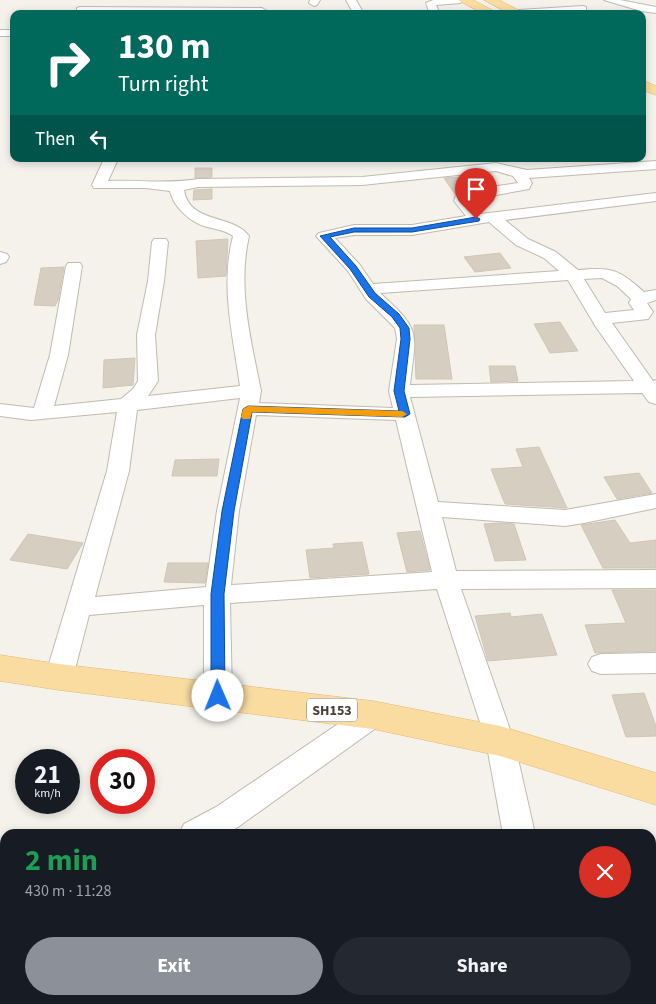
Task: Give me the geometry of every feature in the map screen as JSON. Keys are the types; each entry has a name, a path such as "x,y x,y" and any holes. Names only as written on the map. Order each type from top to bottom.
{"main road":[{"path":"464,0 513,10"},
{"path":"478,0 513,10"},
{"name":"SH153","path":"0,668 59,677 374,715 500,741 656,789"}],"street":[{"path":"80,10 94,4 97,0"},
{"path":"434,10 433,3 460,0"},
{"path":"609,0 656,10"},
{"path":"550,10 583,9"},
{"path":"110,162 99,185 146,184 177,187 198,183 362,181 496,167 593,164 656,165"},
{"path":"509,167 525,183 524,186 476,193 461,198 461,201 522,242 550,255 573,274 601,319 653,390"},
{"path":"177,187 178,197 197,216 233,229 241,236 235,252 234,270 250,400 228,511 217,594 218,696"},
{"path":"519,829 500,741 446,580 399,391 406,339 404,328 396,316 376,300 354,268 324,236 354,230 412,230 484,218 656,197"},
{"path":"59,677 118,471 128,404 141,393 148,381 146,335 156,281 160,242"},
{"path":"42,413 59,355 74,266"},
{"path":"367,289 573,274 611,274 648,297 638,303 644,312 642,315 601,319"},
{"path":"399,391 653,390"},
{"path":"0,410 42,413 128,404 250,400 405,414"},
{"path":"428,509 542,518 565,518 584,516 656,501"},
{"path":"79,607 217,594 315,590 446,580 656,579"},
{"path":"601,664 656,663"},
{"path":"204,829 226,817 374,715"}],"building":[{"path":"195,168 212,168 212,177 195,178"},
{"path":"461,177 470,189 455,194 444,178"},
{"path":"212,189 212,199 193,200 194,190"},
{"path":"228,239 226,276 198,278 196,241"},
{"path":"500,253 511,268 475,272 464,257"},
{"path":"64,267 58,300 55,306 34,305 41,268"},
{"path":"560,322 578,351 550,353 534,324"},
{"path":"414,325 444,325 452,379 416,379"},
{"path":"135,358 133,385 103,388 104,360"},
{"path":"489,366 515,366 518,381 491,382"},
{"path":"539,447 567,508 505,504 491,469 523,467 516,449"},
{"path":"219,459 217,476 172,476 175,460"},
{"path":"639,473 652,493 617,499 604,477"},
{"path":"615,520 630,543 656,540 656,568 603,568 581,525"},
{"path":"484,524 514,524 526,560 495,561"},
{"path":"420,531 430,570 407,572 397,533"},
{"path":"28,534 83,543 67,569 10,560"},
{"path":"362,542 369,574 310,578 306,550 334,548 333,544"},
{"path":"168,563 208,563 205,583 164,582"},
{"path":"612,590 656,590 656,651 595,653 585,625 626,623"},
{"path":"510,613 511,617 542,614 557,655 488,661 475,616"},
{"path":"644,693 656,726 656,736 626,737 612,695"}],"slow traffic":[{"path":"246,417 248,409 402,414"}],"route":[{"path":"218,696 217,594 228,511 248,409 405,414 399,391 406,339 404,328 396,316 376,300 354,268 324,236 354,230 412,230 476,219"}]}
